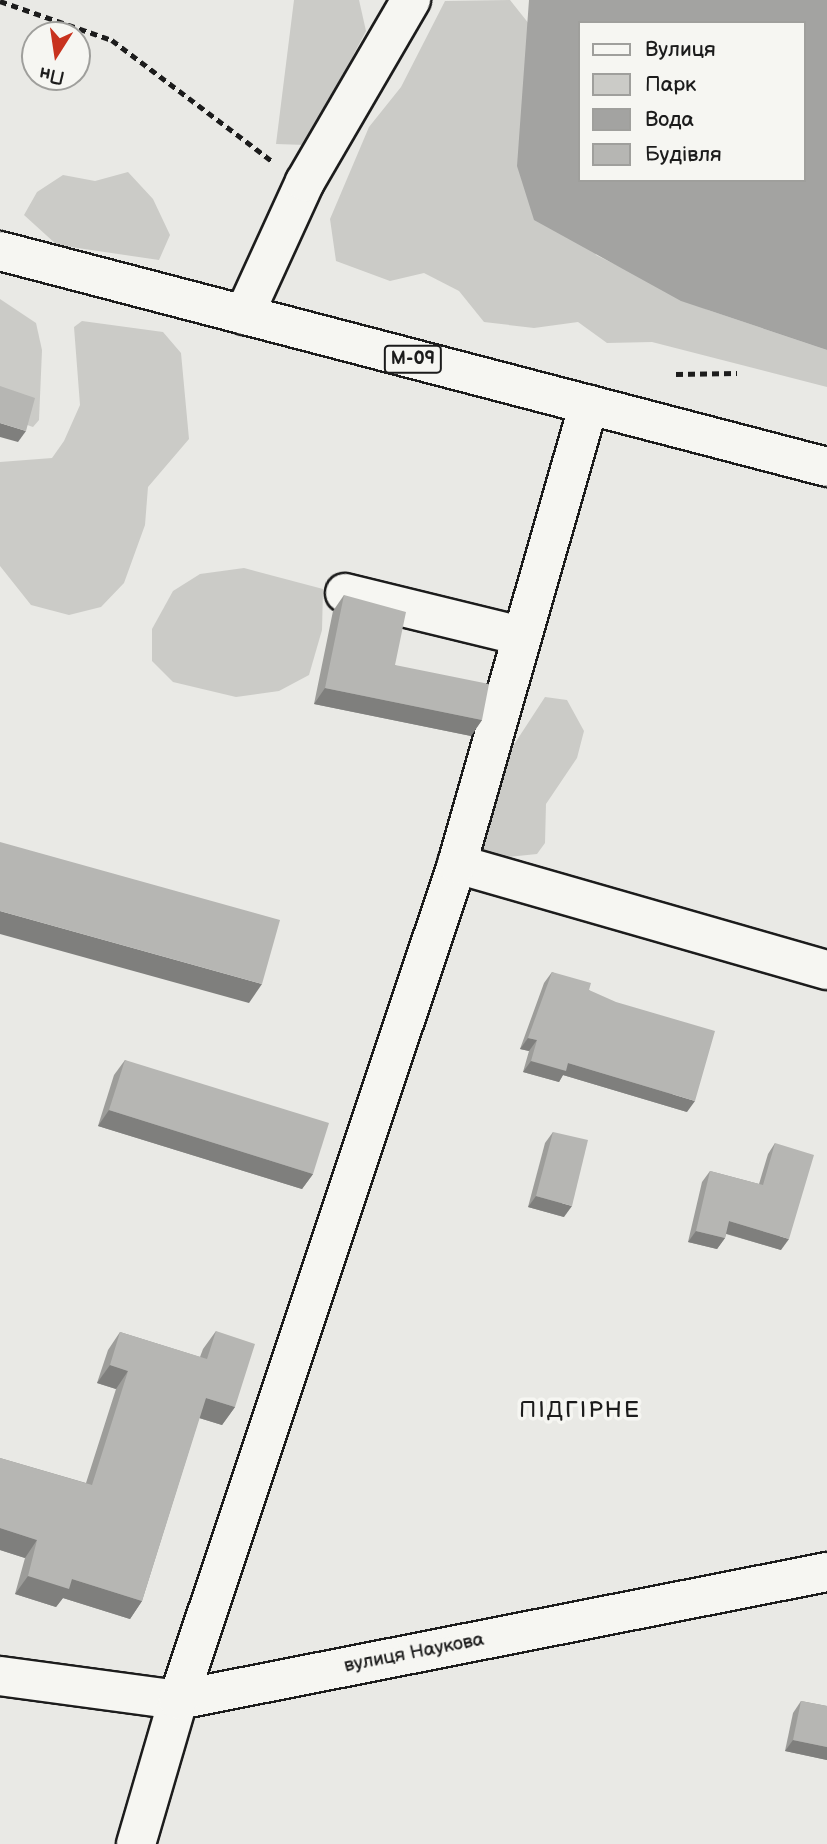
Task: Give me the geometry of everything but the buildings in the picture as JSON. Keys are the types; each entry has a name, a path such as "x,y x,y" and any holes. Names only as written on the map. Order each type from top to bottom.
{"main road":[{"path":"244,315 305,182 411,0"},
{"name":"М-09","path":"0,251 827,467"},
{"path":"136,1844 178,1700 457,864 589,405"},
{"path":"345,593 522,636"},
{"path":"457,864 827,970"},
{"name":"вулиця Наукова","path":"0,1676 178,1700 827,1572"}],"path":[{"path":"0,1 112,40 245,144 305,182"},
{"path":"676,374 737,373"}],"green space":[{"path":"294,0 359,0 366,31 306,145 276,144"},
{"path":"510,0 545,44 596,255 708,310 827,350 827,387 652,342 607,343 578,322 534,328 484,322 459,291 424,273 390,281 336,261 330,219 369,127 401,87 445,1"},
{"path":"128,172 153,199 170,235 159,260 57,245 24,215 37,192 63,175 95,181"},
{"path":"0,299 36,323 42,350 39,420 33,427 13,420 0,400"},
{"path":"82,321 163,332 181,353 189,439 148,487 145,525 124,583 101,607 69,615 31,605 0,566 0,462 52,458 64,441 80,405 74,327"},
{"path":"244,568 323,589 322,630 309,675 279,691 236,697 173,682 152,661 152,629 173,591 200,574"},
{"path":"545,697 567,700 584,731 577,758 546,804 545,843 537,854 489,859 474,841 504,760"}],"water":[{"path":"529,0 827,0 827,350 681,301 534,220 517,166"}],"district":[{"name":"ПІДГІРНЕ","path":"580,1410"}]}
